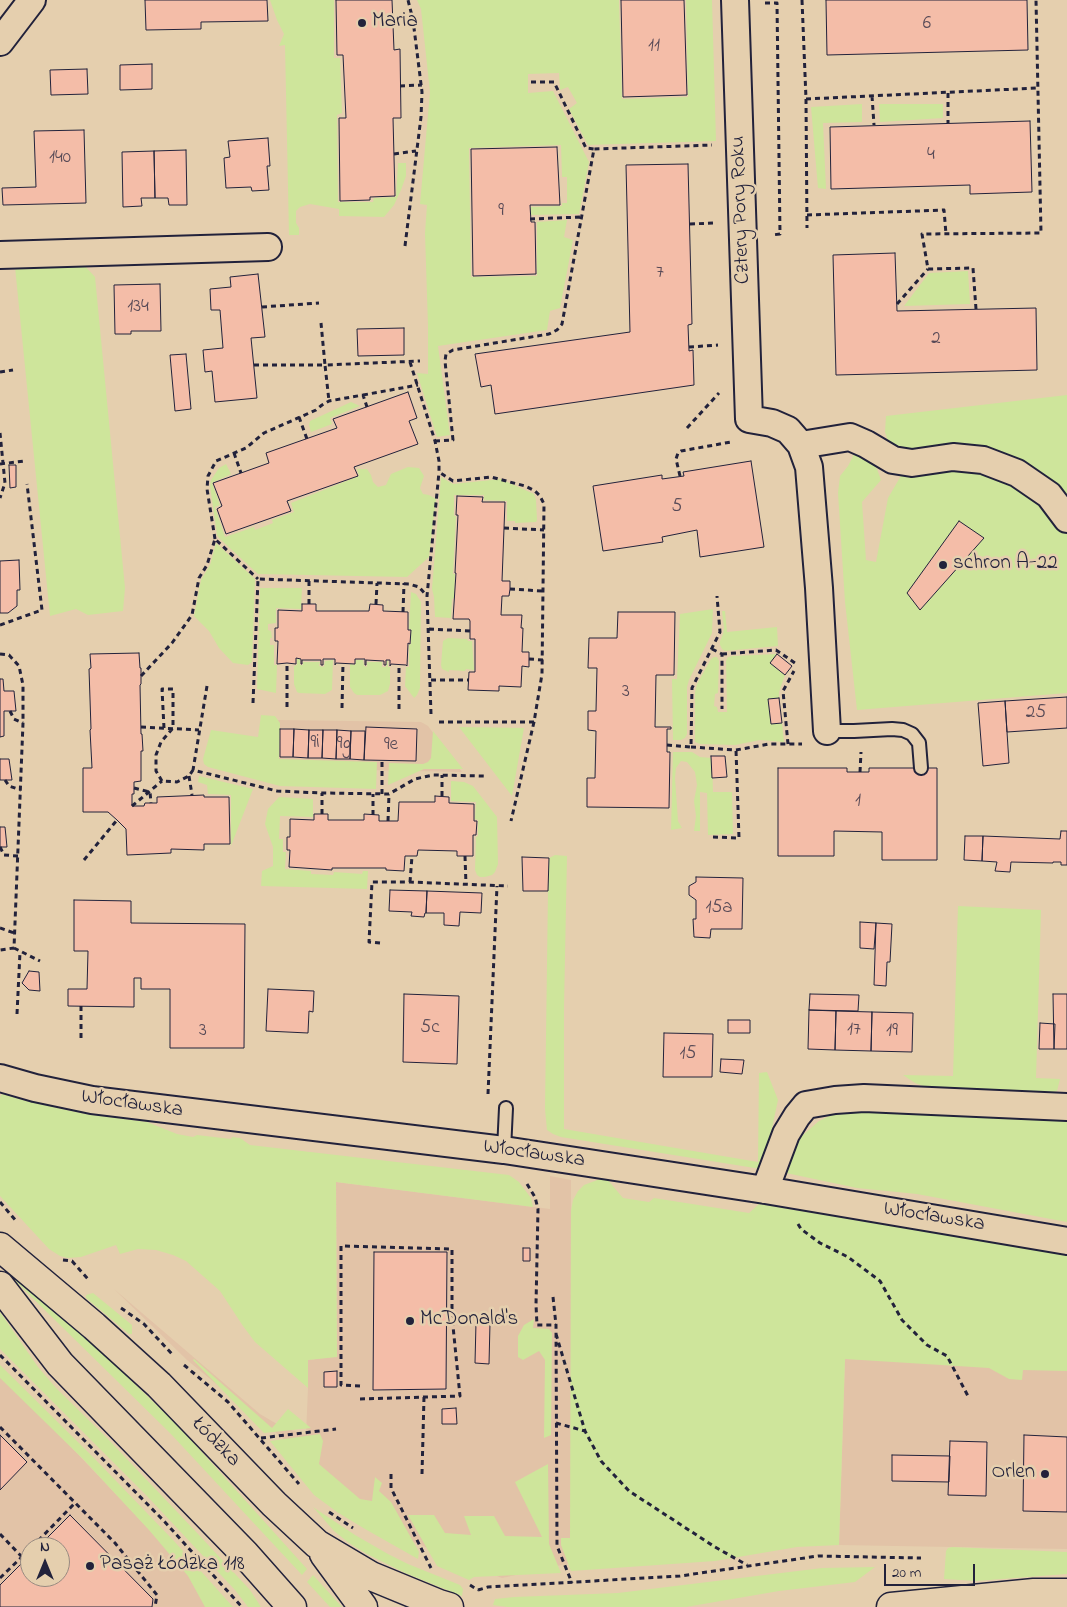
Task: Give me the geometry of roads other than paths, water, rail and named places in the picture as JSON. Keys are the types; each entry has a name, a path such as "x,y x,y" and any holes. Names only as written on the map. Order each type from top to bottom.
{"street":[{"path":"0,42 32,0"},
{"name":"Cztery Pory Roku","path":"734,0 749,419 772,423 788,430 801,445"},
{"path":"0,255 268,247"},
{"path":"817,738 819,588 809,467 801,445 850,438 866,444 893,460 912,462 953,457 983,460 1017,473 1048,495 1067,519"},
{"name":"Włocławska","path":"0,1078 35,1088 92,1100 510,1151 1067,1240"},
{"path":"776,1192 786,1134 806,1105 864,1098 1067,1107"},
{"name":"Łódzka","path":"0,1247 94,1326 159,1385 274,1504 317,1544 372,1576 449,1607"},
{"path":"0,1286 60,1364 245,1554 292,1607"},
{"path":"317,1544 363,1607"},
{"path":"245,1554 276,1607"},
{"path":"891,1607 1034,1593 1067,1593"}],"lane":[{"path":"817,738 854,731 903,730 912,734 919,743 921,768"},
{"path":"506,1108 510,1151"}],"place":[{"name":"Maria","path":"362,23"},
{"name":"schron A-22","path":"943,565"},
{"name":"McDonald's","path":"410,1321"},
{"name":"Orlen","path":"1045,1474"},
{"name":"Pasaż Łódzka 118","path":"90,1566"}]}
